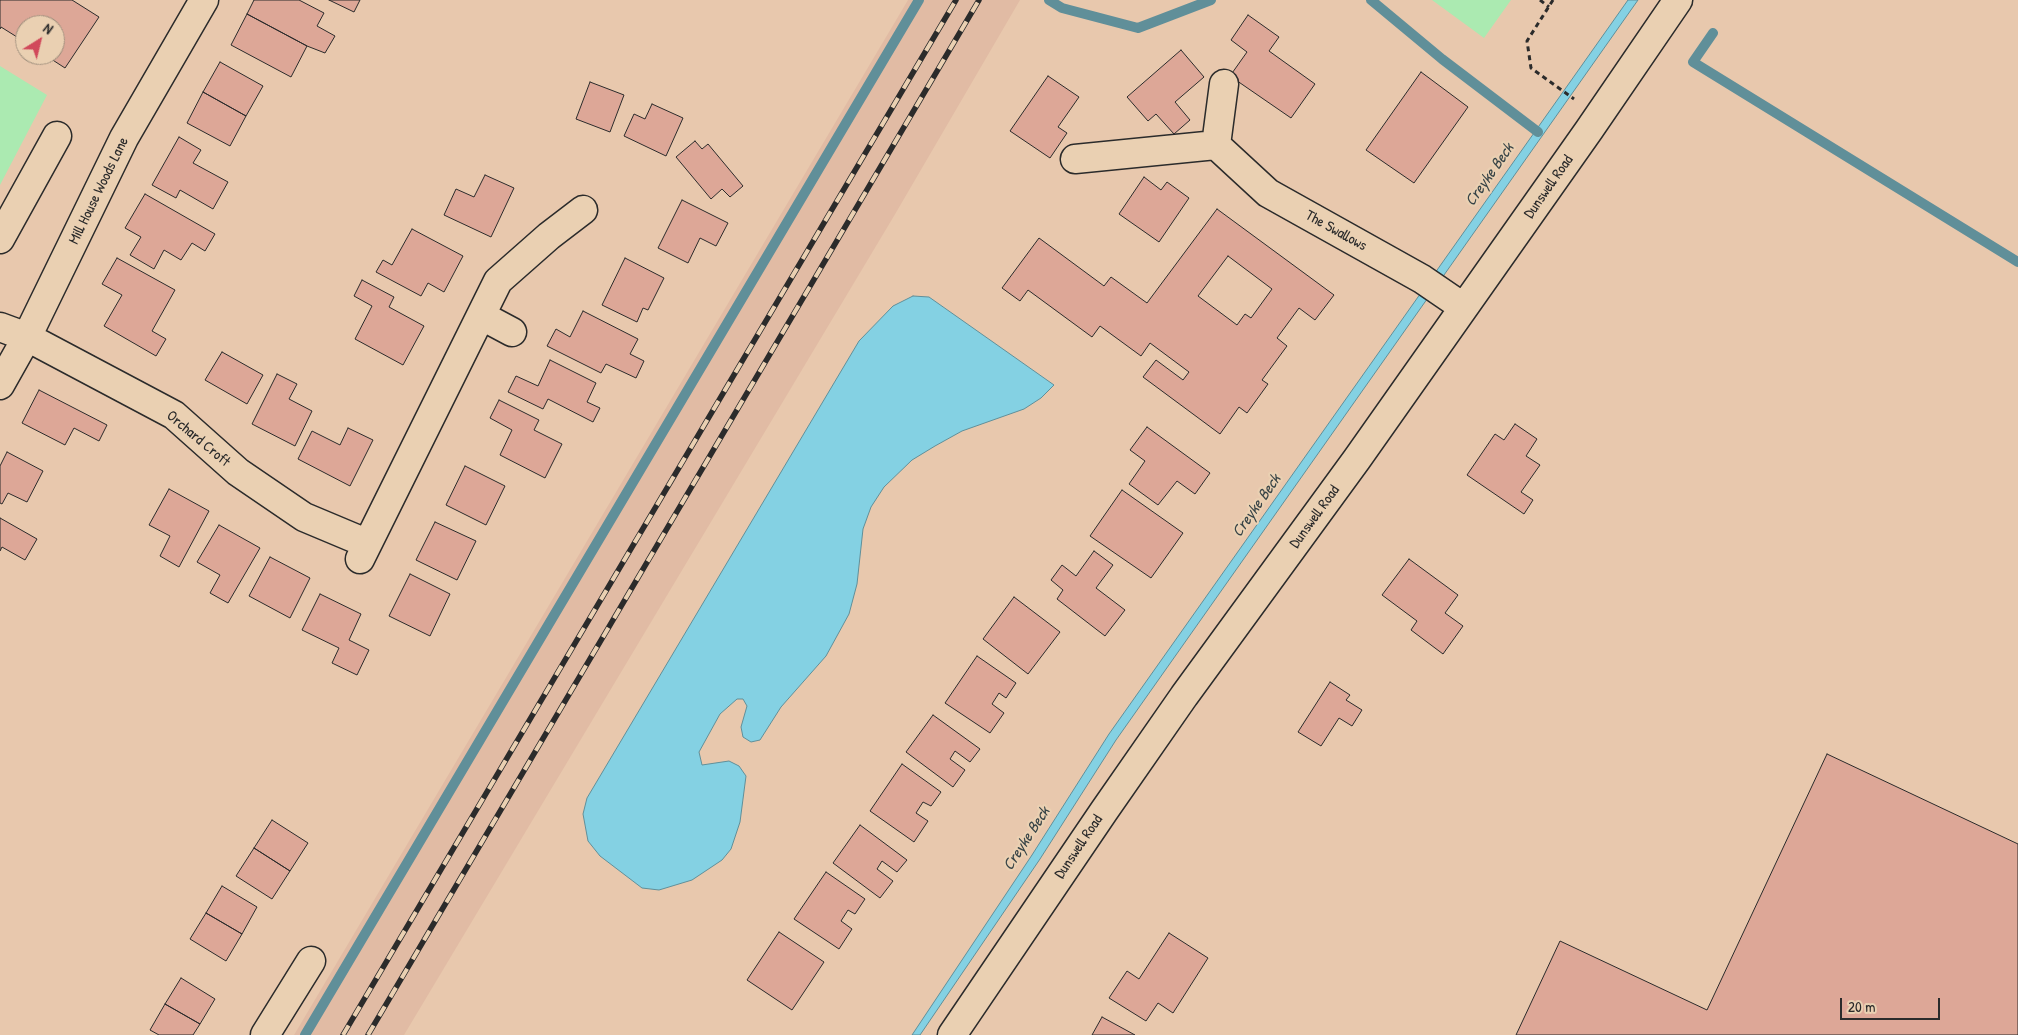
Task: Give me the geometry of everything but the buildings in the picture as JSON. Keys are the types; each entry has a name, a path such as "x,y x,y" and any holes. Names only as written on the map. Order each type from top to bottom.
{"street":[{"name":"Mill House Woods Lane","path":"0,385 27,337 124,138 204,0"},
{"name":"Dunswell Road","path":"952,1035 1115,794 1357,459 1456,301 1594,123 1678,0"},
{"path":"1075,159 1216,145 1224,84"},
{"path":"0,239 57,136"},
{"name":"The Swallows","path":"1216,145 1268,193 1422,278 1456,301"},
{"name":"Orchard Croft","path":"0,327 27,337 174,415 238,472 304,518 363,551 498,281 583,210"},
{"path":"482,316 512,332"},
{"path":"265,1035 311,961"}],"path":[{"path":"1540,0 1549,7"},
{"path":"1553,0 1527,41 1531,68 1552,85 1580,103"}],"shaded area":[{"path":"908,0 1020,0 894,216 404,1035 294,1035"}],"green space":[{"path":"1432,0 1511,0 1484,38"},
{"path":"0,66 47,95 0,185"}],"water":[{"path":"1628,0 1638,0 1116,740 1040,859 920,1035 912,1035 1032,855 1109,734"},
{"path":"913,296 929,297 1054,385 1041,398 1024,409 962,431 935,446 912,460 884,487 871,507 863,529 857,584 849,614 826,656 781,707 760,740 751,742 743,737 741,727 747,706 743,699 737,699 720,714 699,752 702,765 729,761 739,766 746,776 740,822 731,849 722,860 692,880 659,890 642,888 600,856 588,841 583,814 587,798 859,341 893,306"}],"waterway":[{"path":"305,1035 919,0"},
{"path":"1049,0 1062,8 1138,28 1211,0"},
{"path":"1371,0 1442,59 1538,132"},
{"path":"1713,33 1693,62 2018,262"}],"railway":[{"path":"343,1035 956,0"},
{"path":"368,1035 979,0"}],"water label":[{"name":"Creyke Beck","path":"1490,175"},
{"name":"Creyke Beck","path":"1257,506"},
{"name":"Creyke Beck","path":"1027,839"}]}
